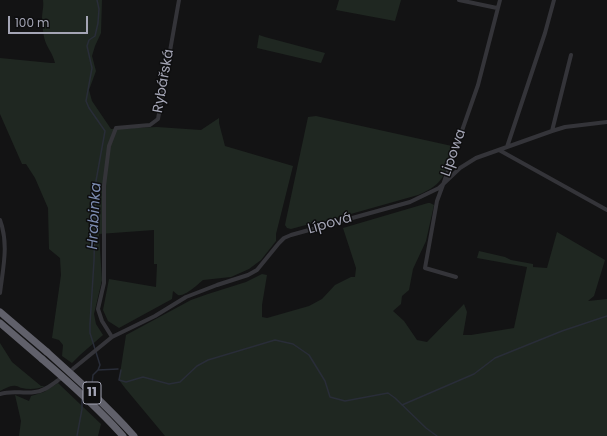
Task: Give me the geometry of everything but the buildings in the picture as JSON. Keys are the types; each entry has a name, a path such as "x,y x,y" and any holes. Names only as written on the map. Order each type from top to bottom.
{"highway":[{"name":"11","path":"0,312 85,386 134,436"},
{"name":"11","path":"0,323 84,396 123,436"}],"street":[{"name":"Rybářská","path":"112,337 102,321 98,309 104,283 104,186 109,146 116,128 150,125 158,119 179,0"},
{"path":"459,0 497,8"},
{"name":"Lipowa","path":"456,277 425,268 437,201 478,86 500,0"},
{"path":"507,147 554,0"},
{"path":"552,131 571,55"},
{"name":"Lípová","path":"74,368 112,337 155,316 186,297 216,285 248,275 257,270 278,243 284,238 410,202 439,188 460,168 476,158 565,127 607,122"},
{"path":"499,150 607,210"},
{"path":"0,220 4,236 5,249 0,293"},
{"path":"0,394 8,391 35,392 46,389 57,380"}],"shaded area":[{"path":"43,0 102,0 101,33 92,56 96,71 89,90 92,101 111,129 157,127 201,130 219,118 225,146 293,166 276,234 276,241 261,260 249,269 231,277 203,280 184,294 178,295 173,291 172,299 119,328 108,321 103,310 109,279 156,287 157,264 154,264 154,230 99,234 102,280 94,314 96,324 103,335 72,363 62,356 63,345 59,340 52,338 61,275 60,258 49,249 48,208 35,178 26,164 22,164 0,114 0,58 55,63 44,37 42,21"},
{"path":"339,0 401,0 395,21 336,10"},
{"path":"259,35 325,53 321,63 257,48"},
{"path":"316,116 452,146 446,170 439,182 427,191 418,195 326,221 291,229 287,228 285,225 308,117"},
{"path":"428,203 434,205 426,241 413,269 409,290 402,296 401,304 393,311 404,321 417,340 427,342 464,304 467,312 463,335 514,328 527,267 477,258 479,251 505,257 511,260 533,264 533,267 547,268 557,232 605,260 594,296 588,301 607,299 607,436 165,436 119,380 126,335 191,300 246,282 262,274 267,275 262,305 262,317 267,318 309,306 322,299 335,285 351,277 355,277 356,268 343,228"},
{"path":"0,343 12,362 41,386 45,386 31,389 12,386 0,391"},
{"path":"58,383 101,424 98,436 19,436 21,421 15,395 29,401 31,396 44,392"}],"waterway":[{"name":"Hrabinka","path":"90,387 92,384 93,375 98,370 100,365 90,333 90,324 94,261 96,181 105,131 89,108 86,101 92,68 87,46 89,40 95,36 98,23 99,9 97,0"},
{"path":"402,405 474,374 495,358 562,331 607,316"},
{"path":"121,370 119,380 126,382 143,377 169,384 180,382 197,366 208,360 275,340 293,344 309,355 325,381 330,397 345,401 388,393 426,428 437,436"},
{"path":"98,370 118,369"},
{"name":"Hrabinka","path":"77,436 82,409 82,398"}],"tunnel":[{"path":"57,381 74,368"}]}
